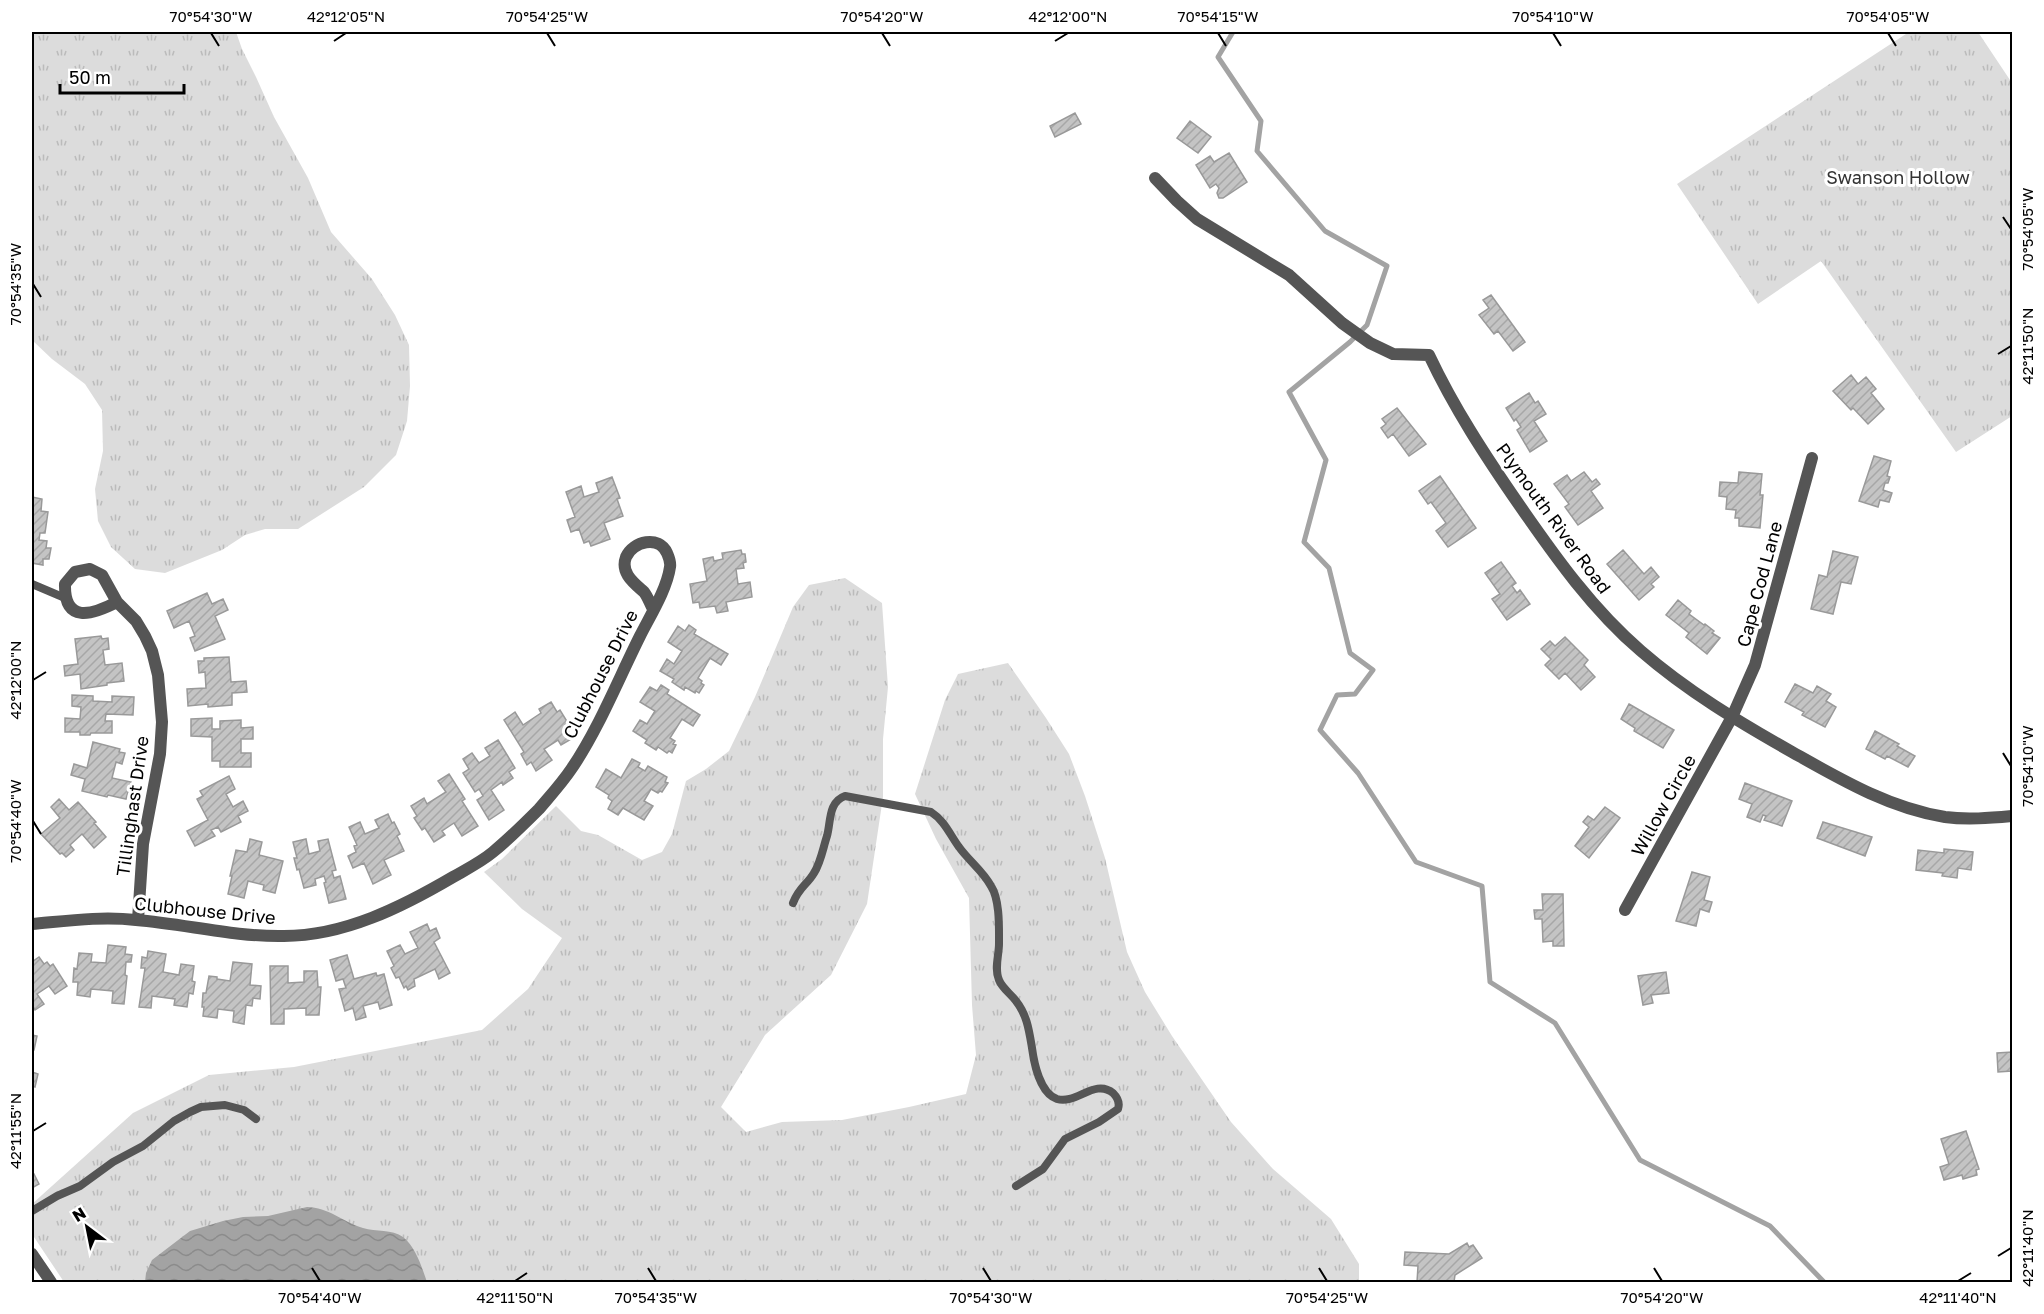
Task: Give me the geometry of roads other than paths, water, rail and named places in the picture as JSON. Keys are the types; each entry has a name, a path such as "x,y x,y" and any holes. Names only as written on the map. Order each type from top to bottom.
{"street":[{"name":"Plymouth River Road","path":"1155,178 1197,219 1289,275 1356,334 1393,354 1429,355 1484,454 1586,596 1641,651 1695,694 1819,767 1885,802 1945,817 2013,816"},
{"name":"Cape Cod Lane","path":"1732,717 1755,665 1812,458"},
{"name":"Clubhouse Drive","path":"32,924 109,918 249,935 285,937 314,934 345,927 417,897 476,864 505,842 538,809 572,768 590,737 653,609 668,577 671,563 666,549 656,543 643,542 632,547 625,559 626,572 634,584 646,594 653,609"},
{"name":"Tillinghast Drive","path":"64,598 65,584 75,572 90,569 102,575 117,602 136,621 149,643 158,675 161,699 160,754 143,844 138,920"},
{"path":"64,598 72,609 82,614 94,612 117,602"},
{"name":"Willow Circle","path":"1625,910 1732,717"},
{"path":"32,1254 51,1282"}],"lane":[{"path":"32,584 64,598"},
{"path":"793,903 801,887 813,876 818,866 834,805 840,798 845,796 931,812 938,816 960,849 985,877 995,893 999,943 998,979 1027,1020 1036,1067 1045,1089 1057,1099 1065,1100 1096,1088 1103,1088 1115,1095 1118,1100 1118,1109 1099,1122 1065,1138 1043,1169 1016,1186"},
{"path":"32,1211 57,1196 81,1186 113,1162 143,1146 174,1120 195,1110 213,1105 225,1105 244,1110 256,1119"}],"water":[{"path":"307,1207 322,1209 363,1228 399,1234 408,1241 415,1252 427,1282 145,1282 152,1260 190,1231 223,1221 268,1216"}],"waterway":[{"path":"1233,32 1218,57 1261,121 1257,151 1325,231 1387,266 1367,325 1350,342 1289,392 1326,460 1304,542 1329,568 1350,653 1373,670 1355,694 1337,695 1320,730 1358,773 1416,862 1482,886 1490,982 1555,1023 1640,1160 1770,1226 1824,1282"}],"park label":[{"name":"Swanson Hollow","path":"1898,177"}]}
